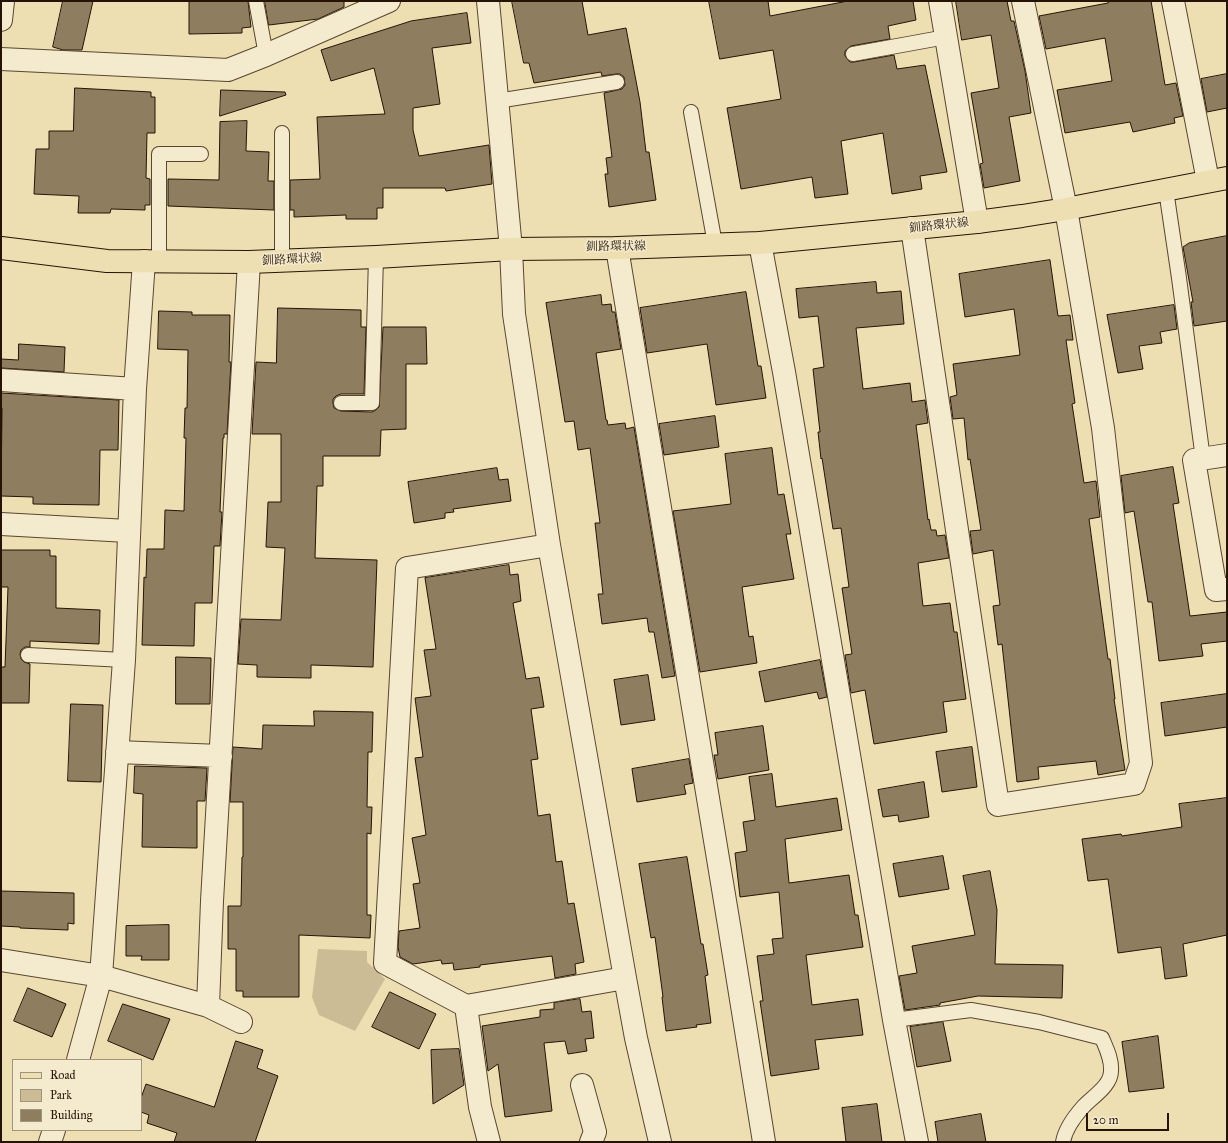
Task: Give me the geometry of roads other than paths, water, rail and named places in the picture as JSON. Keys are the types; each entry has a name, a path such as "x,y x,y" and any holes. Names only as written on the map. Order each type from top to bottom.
{"main road":[{"name":"釧路環状線","path":"1,248 107,261 249,262 376,257 511,249 617,248 760,243 977,222 1066,209 1218,180"}],"street":[{"path":"1,20 3,1"},
{"path":"1,59 228,70 389,1"},
{"path":"488,1 511,249 514,314 549,545 625,978 636,1038 660,1142"},
{"path":"940,1 977,222"},
{"path":"912,228 998,805 1134,784 1141,764 1103,428 1066,209 1022,1"},
{"path":"1173,1 1218,180"},
{"path":"760,243 784,372 894,1020 917,1142"},
{"path":"617,248 764,1142"},
{"path":"78,1059 101,976 124,660 128,531 135,389 151,261"},
{"path":"208,1006 212,901 249,262"},
{"path":"1,380 135,389"},
{"path":"1227,455 1194,460 1216,590 1227,588"},
{"path":"1,524 128,531"},
{"path":"549,545 407,568 385,963 466,1006 625,978"},
{"path":"117,752 221,756"},
{"path":"1,960 101,976 208,1006 241,1022"},
{"path":"466,1006 480,1107 490,1142"},
{"path":"582,1085 595,1132 591,1142"},
{"path":"50,1142 54,1131"}],"lane":[{"path":"256,1 266,55"},
{"path":"853,54 946,37"},
{"path":"497,101 618,82"},
{"path":"690,112 715,244"},
{"path":"282,134 282,260"},
{"path":"151,261 159,154 201,154"},
{"path":"1166,190 1203,459"},
{"path":"341,403 372,403 376,257"},
{"path":"28,655 124,660"},
{"path":"894,1020 971,1010 1038,1022 1102,1038 1108,1053 1112,1072 1104,1087 1082,1108 1064,1135 1062,1142"}]}
